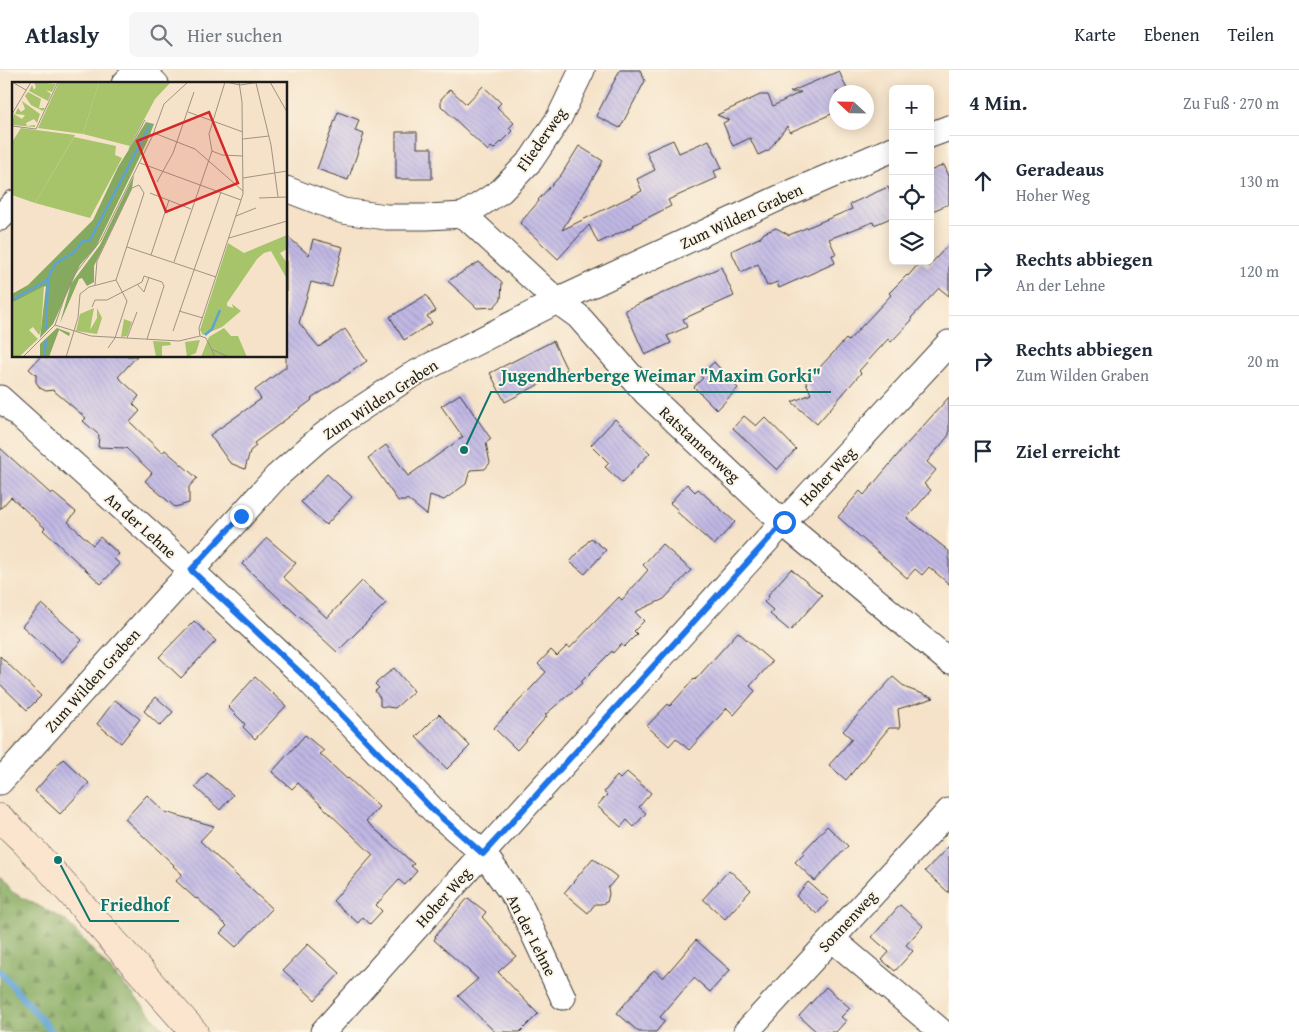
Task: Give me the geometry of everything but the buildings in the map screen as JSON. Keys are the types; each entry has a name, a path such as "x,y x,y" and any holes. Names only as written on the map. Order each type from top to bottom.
{"main road":[{"path":"0,818 23,840 194,1032"}],"street":[{"path":"126,82 137,70"},
{"path":"141,70 154,82"},
{"name":"Fliederweg","path":"464,215 501,191 531,160 559,118 582,70"},
{"path":"934,134 949,128"},
{"name":"Zum Wilden Graben","path":"0,782 277,476 335,427 410,376 557,301 779,198 889,150"},
{"path":"288,190 343,211 386,216 427,217 464,215"},
{"path":"0,218 12,205"},
{"name":"Ratstannenweg","path":"464,215 557,301 578,316 646,393 784,522 949,662"},
{"name":"Hoher Weg","path":"323,1032 784,522 949,343"},
{"name":"An der Lehne","path":"0,398 191,570 306,678 434,811 483,854 519,903 563,997"},
{"name":"Sonnenweg","path":"746,1032 949,811"},
{"path":"832,938 942,1032"}],"green space":[{"path":"0,877 12,892 65,920 167,1032 0,1032"}],"waterway":[{"path":"0,971 52,1032"}],"place":[{"name":"Jugendherberge Weimar \"Maxim Gorki\"","path":"464,450"},
{"name":"Friedhof","path":"58,860"}],"route":[{"path":"241,516 191,570 306,678 434,811 483,854 784,522"}]}
